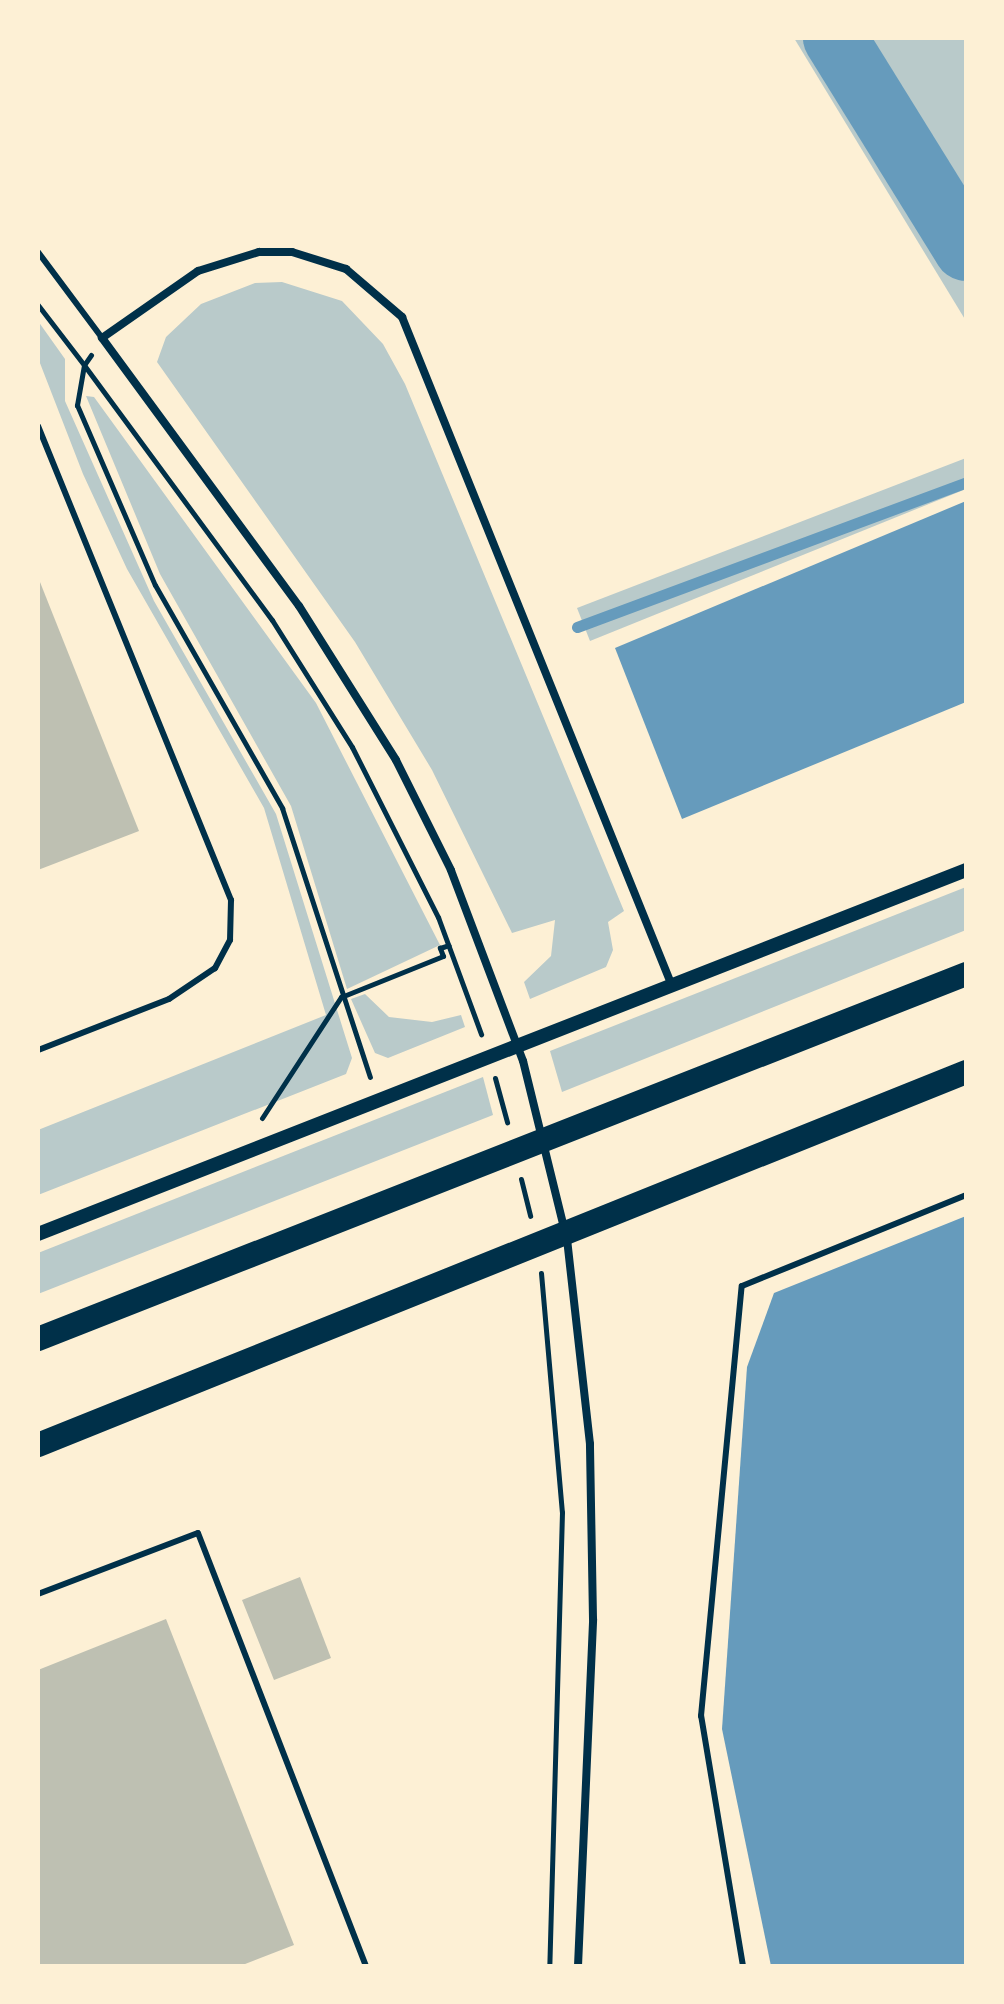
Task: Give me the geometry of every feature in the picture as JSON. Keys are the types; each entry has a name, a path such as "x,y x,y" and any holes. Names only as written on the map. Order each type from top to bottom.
{"highway":[{"path":"38,1339 966,974"},
{"path":"38,1445 966,1072"}],"street":[{"path":"578,1966 593,1619 585,1371 553,1174 502,997 451,870 366,709 102,338 198,271 259,252 292,252 346,269 402,317 672,986"},
{"path":"38,1234 966,870"}],"lane":[{"path":"38,252 102,338"},
{"path":"38,426 231,900 230,940 215,968 169,999 38,1050"},
{"path":"743,1966 701,1716 742,1286 966,1195"},
{"path":"38,1594 198,1533 366,1966"}],"path":[{"path":"38,305 314,685 385,806 449,945 485,1049"},
{"path":"102,338 84,365 76,396 82,420 155,585 282,808 341,997 370,1077"},
{"path":"262,1118 341,997 443,956 440,948 449,945"},
{"path":"490,1062 510,1131"},
{"path":"520,1173 532,1228"},
{"path":"538,1257 555,1382 561,1564 549,1966"}],"shaded area":[{"path":"794,38 966,38 966,321"},
{"path":"282,282 342,301 383,344 405,384 624,911 608,922 613,950 606,967 530,999 524,982 551,956 555,920 512,933 432,770 355,642 157,362 166,337 201,304 255,283"},
{"path":"38,321 65,359 65,401 154,601 276,814 352,1058 346,1074 38,1195 38,1130 326,1015 264,808 127,569 83,474 38,358"},
{"path":"86,396 94,397 316,703 440,945 347,989 291,806 160,574"},
{"path":"966,458 966,489 590,641 577,608"},
{"path":"966,887 966,930 562,1092 550,1051"},
{"path":"365,994 389,1017 432,1022 461,1015 465,1027 388,1058 375,1053 351,999"},
{"path":"483,1077 493,1115 38,1294 38,1253"}],"water":[{"path":"966,501 966,702 682,819 615,648"},
{"path":"966,1216 966,1966 771,1966 722,1729 747,1367 774,1293"}],"building":[{"path":"38,577 139,831 38,870"},
{"path":"300,1577 331,1658 274,1680 242,1600"},
{"path":"166,1619 294,1945 240,1966 38,1966 38,1670"}],"waterway":[{"path":"835,38 966,249"},
{"path":"577,627 966,482"}]}
